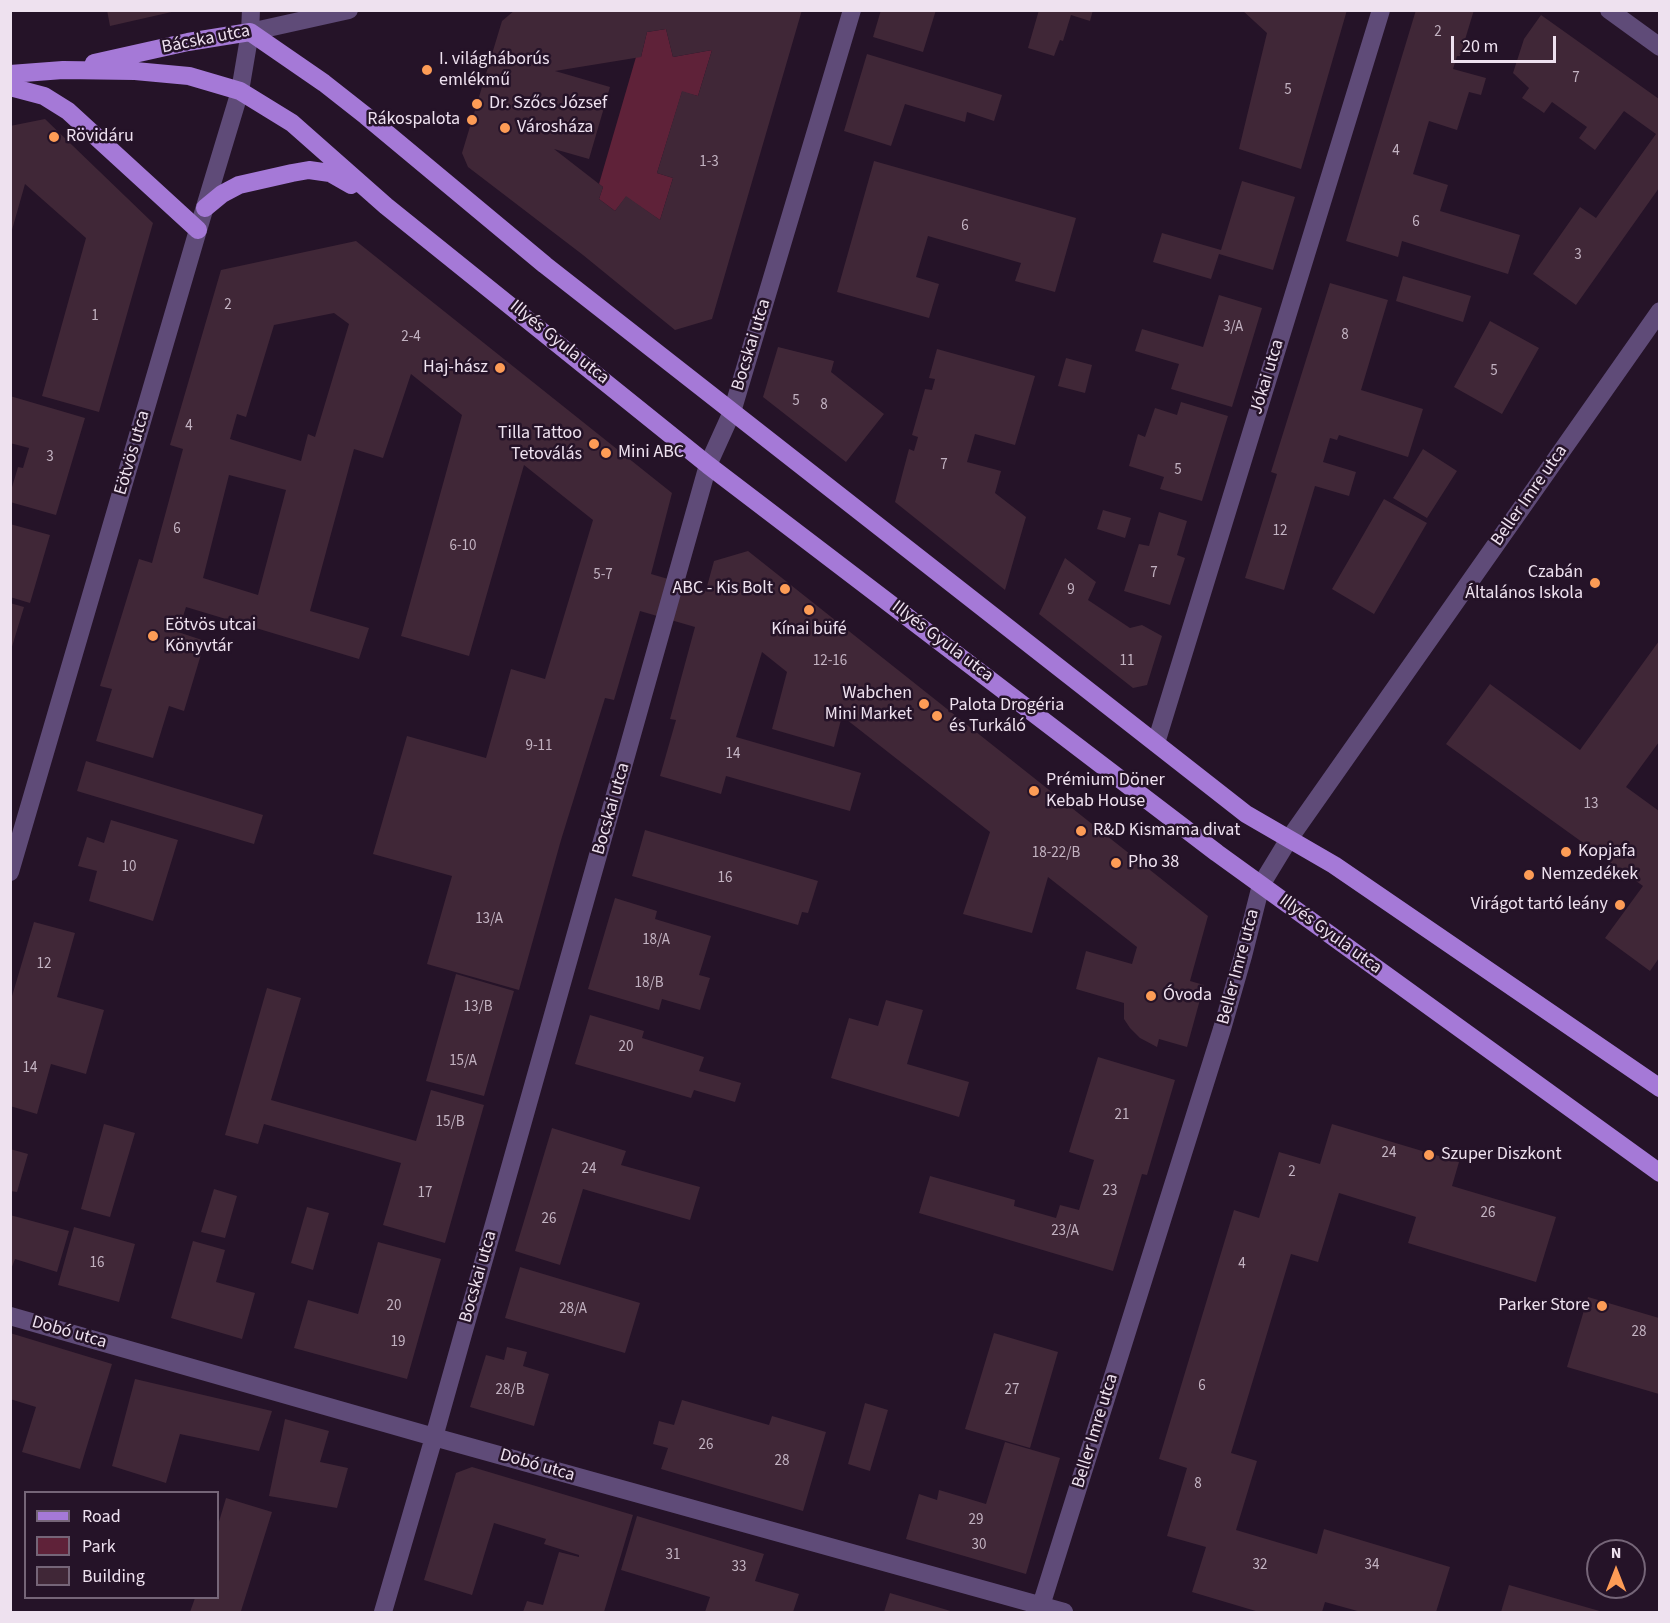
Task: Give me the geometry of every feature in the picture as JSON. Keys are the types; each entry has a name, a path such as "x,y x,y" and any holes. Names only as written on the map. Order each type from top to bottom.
{"main road":[{"name":"Bácska utca","path":"63,70 188,42 250,32"},
{"path":"250,32 324,83 545,266 1246,814 1334,865 1659,1088"},
{"name":"Bácska utca","path":"10,74 63,70 135,71 189,76 240,91"},
{"path":"10,87 44,96 68,111 198,230"},
{"name":"Illyés Gyula utca","path":"240,91 291,123 386,206 708,465 1261,885 1659,1173"},
{"path":"204,208 222,194 239,185 309,170 330,173 386,206"}],"street":[{"name":"Eötvös utca","path":"10,872 240,91 250,32 251,10"},
{"name":"Bácska utca","path":"250,32 349,10"},
{"name":"Bocskai utca","path":"382,1612 434,1437 708,465 732,412 852,10"},
{"name":"Jókai utca","path":"1156,743 1381,10"},
{"path":"1608,10 1659,47"},
{"name":"Beller Imre utca","path":"1040,1609 1222,1029 1244,956 1261,885 1289,839 1659,311"},
{"name":"Dobó utca","path":"10,1316 1040,1609 1064,1612"}],"green space":[{"path":"666,29 673,57 712,50 698,96 682,92 657,173 673,178 660,220 626,197 615,211 599,199 603,187 599,184 636,57 641,57 647,32"}],"building":[{"path":"107,10 176,10 176,11 110,26"},
{"path":"515,10 802,10 712,319 675,330 583,255 468,167 462,153 502,21","holes":["666,29 673,57 712,50 698,96 682,91 657,173 673,178 660,220 626,196 615,211 599,199 603,187 554,149 589,159 610,87 555,71 641,57 647,32"]},
{"path":"881,10 936,10 923,52 873,37"},
{"path":"1039,10 1093,10 1090,21 1071,15 1063,41 1060,40 1054,56 1028,48"},
{"path":"1242,10 1347,10 1301,169 1239,149 1267,33"},
{"path":"1416,10 1474,10 1460,56 1457,56 1453,69 1486,78 1481,95 1469,92 1457,130 1429,121 1413,174 1448,185 1440,211 1520,235 1508,274 1402,241 1398,257 1346,241"},
{"path":"1541,15 1659,99 1659,188 1576,305 1533,274 1580,207 1596,218 1656,134 1624,111 1595,150 1579,138 1587,127 1552,102 1544,113 1522,98 1529,88 1513,73 1524,39"},
{"path":"867,54 1002,95 994,121 967,112 965,122 905,104 891,146 844,131"},
{"path":"45,119 153,223 99,412 42,396 86,238 25,184 10,237 10,126"},
{"path":"874,161 1076,218 1055,292 1015,281 1021,263 928,236 916,277 939,284 929,318 837,292"},
{"path":"1242,181 1295,197 1273,270 1219,254 1211,279 1153,262 1162,233 1221,250"},
{"path":"356,241 672,493 651,574 706,590 714,561 748,551 1208,916 1190,981 1204,985 1187,1047 1159,1039 1157,1047 1140,1038 1130,1028 1124,1019 1124,1003 1076,989 1086,951 1132,964 1137,947 1048,877 1032,933 963,914 990,832 842,716 834,747 772,729 787,672 762,652 736,737 861,773 850,811 726,776 721,794 660,776 676,720 670,719 695,627 640,611 614,700 605,698 561,840 519,990 427,964 452,876 373,854 407,736 486,758 511,669 545,679 593,520 524,465 469,656 401,636 462,415 411,374 383,458 354,449 310,611 369,628 359,659 186,607 178,632 205,641 184,711 169,706 153,758 96,741 112,689 100,686 139,559 152,563 183,449 170,445 221,270","holes":["334,313 349,324 315,437 308,434 301,461 230,439 237,414 246,417 274,325","229,475 286,490 258,595 203,578"]},
{"path":"1403,276 1471,296 1463,322 1396,301"},
{"path":"1330,283 1388,300 1361,390 1423,409 1408,457 1339,435 1337,440 1330,438 1323,462 1356,472 1349,496 1315,486 1284,590 1245,578 1277,474 1271,472"},
{"path":"1219,295 1262,308 1232,407 1171,389 1179,364 1135,351 1142,329 1203,347"},
{"path":"1490,321 1539,348 1502,414 1454,387"},
{"path":"778,347 834,361 831,372 884,414 846,462 763,397"},
{"path":"937,349 1035,376 1015,445 975,434 967,462 1001,471 995,493 1026,517 1005,590 895,502 909,449 914,451 918,437 912,435 925,389 932,390 935,379 929,378"},
{"path":"1066,358 1092,365 1085,393 1058,386"},
{"path":"10,396 85,418 56,515 10,502 18,467 23,468 29,448 10,443"},
{"path":"1181,402 1228,416 1202,501 1160,489 1164,477 1129,466 1138,434 1145,437 1155,408 1177,415"},
{"path":"1423,449 1457,471 1427,518 1393,498"},
{"path":"1384,499 1427,523 1374,614 1332,589"},
{"path":"1103,510 1131,518 1125,538 1097,529"},
{"path":"1159,512 1187,521 1177,555 1185,558 1170,605 1124,591 1139,544 1149,546"},
{"path":"10,524 50,535 30,603 10,597"},
{"path":"1065,558 1096,582 1088,600 1130,628 1142,625 1162,636 1147,685 1133,688 1039,614"},
{"path":"10,603 24,607 11,650 10,650"},
{"path":"1659,641 1659,742 1626,787 1659,811 1659,958 1650,971 1605,938 1643,886 1446,744 1490,684 1580,750"},
{"path":"86,761 263,815 254,844 77,791"},
{"path":"111,820 178,840 153,921 89,901 97,871 78,866 87,837 104,843"},
{"path":"645,830 818,881 808,913 802,912 798,925 632,876"},
{"path":"615,898 657,911 655,919 711,936 699,975 710,978 700,1010 662,999 659,1010 588,989"},
{"path":"34,922 75,933 57,997 104,1010 86,1074 51,1064 37,1114 10,1106 10,1003"},
{"path":"456,974 514,991 484,1096 426,1081"},
{"path":"267,988 301,998 271,1100 416,1141 431,1090 484,1105 445,1243 383,1225 401,1163 264,1124 258,1144 225,1135"},
{"path":"886,1000 923,1010 907,1064 969,1082 959,1117 831,1078 849,1018 878,1026"},
{"path":"590,1015 644,1031 642,1038 704,1057 699,1071 741,1083 735,1102 694,1090 691,1098 575,1064"},
{"path":"1098,1057 1175,1080 1147,1175 1142,1174 1113,1271 919,1213 930,1176 1015,1200 1014,1206 1056,1218 1060,1205 1079,1210 1094,1160 1069,1152"},
{"path":"104,1124 135,1133 110,1217 81,1209"},
{"path":"1332,1124 1459,1162 1452,1186 1556,1217 1536,1282 1408,1243 1416,1217 1339,1193 1318,1262 1291,1254 1231,1453 1257,1461 1236,1530 1317,1554 1324,1529 1450,1567 1436,1612 1361,1612 1325,1602 1322,1612 1259,1612 1192,1592 1206,1547 1167,1536 1187,1468 1159,1459 1234,1210 1259,1218 1279,1152 1320,1164"},
{"path":"552,1128 626,1151 621,1165 700,1187 690,1220 583,1189 560,1265 515,1251"},
{"path":"10,1149 28,1154 17,1192 10,1191"},
{"path":"214,1189 237,1196 225,1238 201,1232"},
{"path":"307,1207 329,1213 313,1270 291,1263"},
{"path":"10,1215 69,1231 57,1272 15,1259 10,1272"},
{"path":"74,1227 135,1244 119,1302 58,1285"},
{"path":"193,1241 225,1250 216,1282 255,1293 242,1339 171,1318"},
{"path":"378,1242 441,1259 407,1379 294,1348 308,1300 358,1314"},
{"path":"520,1267 640,1303 625,1353 505,1318"},
{"path":"1588,1297 1659,1318 1659,1394 1567,1367"},
{"path":"10,1333 112,1364 80,1469 22,1452 36,1407 10,1399"},
{"path":"994,1333 1058,1352 1030,1448 965,1429"},
{"path":"507,1347 527,1352 523,1366 549,1374 534,1426 470,1407 486,1355 504,1360"},
{"path":"135,1379 272,1411 259,1451 180,1434 166,1483 112,1466"},
{"path":"682,1400 769,1425 772,1416 826,1432 803,1511 661,1469 668,1448 653,1444 659,1421 674,1425"},
{"path":"865,1403 888,1410 870,1471 848,1464"},
{"path":"285,1419 329,1431 320,1462 348,1468 337,1508 269,1496"},
{"path":"1005,1442 1060,1458 1026,1574 906,1539 919,1494 937,1500 939,1490 986,1504"},
{"path":"472,1467 633,1515 604,1612 523,1612 527,1601 543,1605 559,1552 579,1557 579,1555 544,1544 546,1539 494,1523 472,1595 424,1580 456,1473"},
{"path":"226,1498 272,1512 241,1611 245,1612 190,1612 195,1599 219,1599 219,1522"},
{"path":"637,1516 764,1554 755,1581 799,1594 793,1612 705,1612 710,1597 621,1570"},
{"path":"1509,1585 1603,1612 1501,1612"},
{"path":"890,1593 954,1612 884,1612"}],"place":[{"name":"I. világháborús emlékmű","path":"427,70"},
{"name":"Dr. Szőcs József","path":"477,104"},
{"name":"Rákospalota","path":"472,120"},
{"name":"Városháza","path":"505,128"},
{"name":"Rövidáru","path":"54,137"},
{"name":"Haj-hász","path":"500,368"},
{"name":"Tilla Tattoo Tetoválás","path":"594,444"},
{"name":"Mini ABC","path":"606,453"},
{"name":"Czabán Általános Iskola","path":"1595,583"},
{"name":"ABC - Kis Bolt","path":"785,589"},
{"name":"Kínai büfé","path":"809,610"},
{"name":"Eötvös utcai Könyvtár","path":"153,636"},
{"name":"Wabchen Mini Market","path":"924,704"},
{"name":"Palota Drogéria és Turkáló","path":"937,716"},
{"name":"Prémium Döner Kebab House","path":"1034,791"},
{"name":"R&D Kismama divat","path":"1081,831"},
{"name":"Kopjafa","path":"1566,852"},
{"name":"Pho 38","path":"1116,863"},
{"name":"Nemzedékek","path":"1529,875"},
{"name":"Virágot tartó leány","path":"1620,905"},
{"name":"Óvoda","path":"1151,996"},
{"name":"Szuper Diszkont","path":"1429,1155"},
{"name":"Parker Store","path":"1602,1306"}]}
